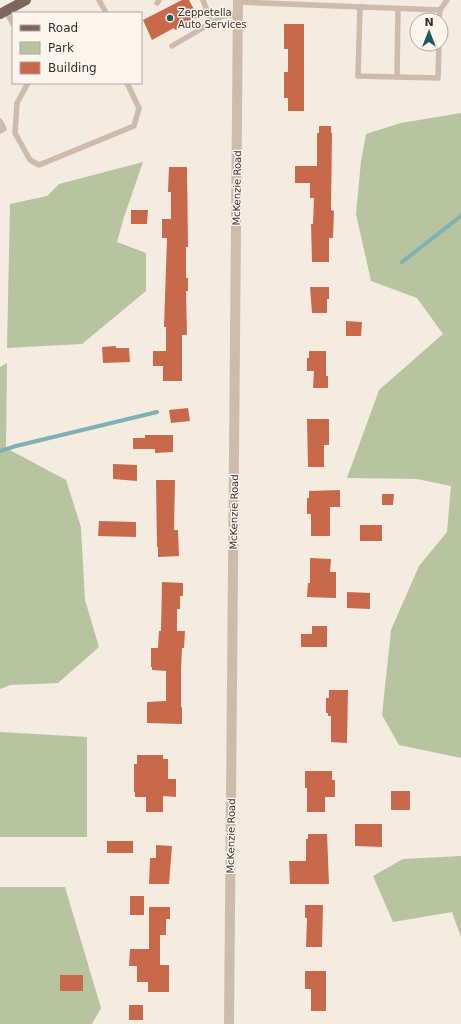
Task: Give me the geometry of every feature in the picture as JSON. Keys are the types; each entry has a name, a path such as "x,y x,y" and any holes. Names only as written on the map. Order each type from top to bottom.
{"main road":[{"path":"3,12 26,0"}],"street":[{"name":"McKenzie Road","path":"229,1024 238,1"}],"lane":[{"path":"99,0 105,12"},
{"path":"203,0 211,22"},
{"path":"238,1 440,10 447,0"},
{"path":"360,7 358,76 438,78 439,52"},
{"path":"397,77 398,9"},
{"path":"3,12 12,23"},
{"path":"172,46 223,16 238,15"},
{"path":"27,84 17,103 15,133 30,160 39,165 134,126 139,108 127,84"},
{"path":"0,121 2,130"}],"green space":[{"path":"461,113 461,758 399,745 382,715 391,630 419,566 447,532 451,486 417,479 347,478 379,390 443,334 417,298 371,281 356,214 361,161 366,134 401,123"},
{"path":"143,162 117,242 146,253 146,291 82,344 7,348 10,204 47,196 59,184"},
{"path":"7,363 6,448 66,480 81,527 85,600 99,647 58,683 10,685 0,689 0,367"},
{"path":"0,732 87,737 87,837 0,837"},
{"path":"461,856 461,937 452,912 393,922 373,876 403,859"},
{"path":"0,887 65,887 101,1008 92,1024 0,1024"}],"building":[{"name":"Zeppetella Auto Services","path":"182,0 189,0 198,17 188,21 190,23 175,30 174,28 152,40 143,20"},
{"path":"284,24 304,24 304,111 288,111 288,98 284,98 284,72 288,72 288,49 284,49"},
{"path":"319,126 331,126 332,133 331,210 334,211 333,238 329,238 329,262 312,262 311,224 313,224 314,198 310,198 310,183 295,183 295,166 317,166 317,133 319,133"},
{"path":"169,167 187,167 187,335 182,335 182,381 163,381 163,366 153,366 153,351 166,351 166,327 164,327 167,238 162,238 162,219 171,219 171,192 168,192"},
{"path":"131,210 148,210 147,224 131,224"},
{"path":"310,287 329,287 327,313 312,313"},
{"path":"346,321 362,322 361,336 346,336"},
{"path":"116,346 116,348 129,348 130,362 103,363 102,347"},
{"path":"309,351 326,351 326,376 328,376 328,388 313,388 314,371 307,371 307,358 309,358"},
{"path":"188,408 190,421 171,423 169,410"},
{"path":"307,419 329,419 329,445 324,445 324,467 308,467"},
{"path":"145,435 173,435 173,452 155,453 155,449 133,449 133,438 145,438"},
{"path":"113,464 137,465 137,481 113,479"},
{"path":"156,480 175,480 174,530 178,530 179,556 158,557"},
{"path":"340,490 340,507 330,507 330,536 311,536 311,514 307,514 307,498 309,498 309,491"},
{"path":"382,494 394,494 393,505 382,505"},
{"path":"99,521 136,522 136,537 98,536"},
{"path":"360,525 382,525 382,541 360,541"},
{"path":"310,558 331,559 330,572 336,572 336,598 307,597 308,583 310,583"},
{"path":"162,582 183,583 183,596 180,596 180,609 177,609 177,631 185,631 184,648 182,648 181,671 182,724 147,723 147,702 166,701 166,671 152,670 151,667 151,648 158,648 159,631 161,631"},
{"path":"347,592 370,593 370,609 347,608"},
{"path":"312,626 327,626 327,647 301,647 301,634 312,634"},
{"path":"329,690 348,690 347,743 331,742 331,716 328,716 328,713 326,713 326,698 329,698"},
{"path":"137,755 163,755 163,759 168,759 168,779 176,779 176,797 163,796 163,812 146,812 146,797 135,797 134,764 137,764"},
{"path":"305,771 332,771 332,780 335,780 335,797 325,797 325,812 307,812"},
{"path":"391,791 410,791 410,810 391,810"},
{"path":"355,824 382,824 382,847 355,846"},
{"path":"308,834 327,834 329,884 290,884 289,861 306,861 306,839 308,839"},
{"path":"107,841 133,841 133,853 107,853"},
{"path":"156,845 172,846 169,884 149,884 150,858 156,858"},
{"path":"130,896 144,896 144,915 130,915"},
{"path":"305,905 323,905 322,947 306,947 307,918 305,918"},
{"path":"149,907 170,907 170,919 166,919 166,935 160,935 160,965 169,965 169,992 148,992 148,982 137,982 137,966 129,966 130,949 149,949"},
{"path":"305,971 326,971 326,1011 311,1011 311,989 305,989"},
{"path":"60,975 83,975 83,991 60,991"},
{"path":"129,1005 143,1005 143,1020 129,1020"}],"waterway":[{"path":"402,262 461,216"},
{"path":"0,451 157,412"}],"place":[{"name":"Zeppetella Auto Services","path":"170,18"}]}
